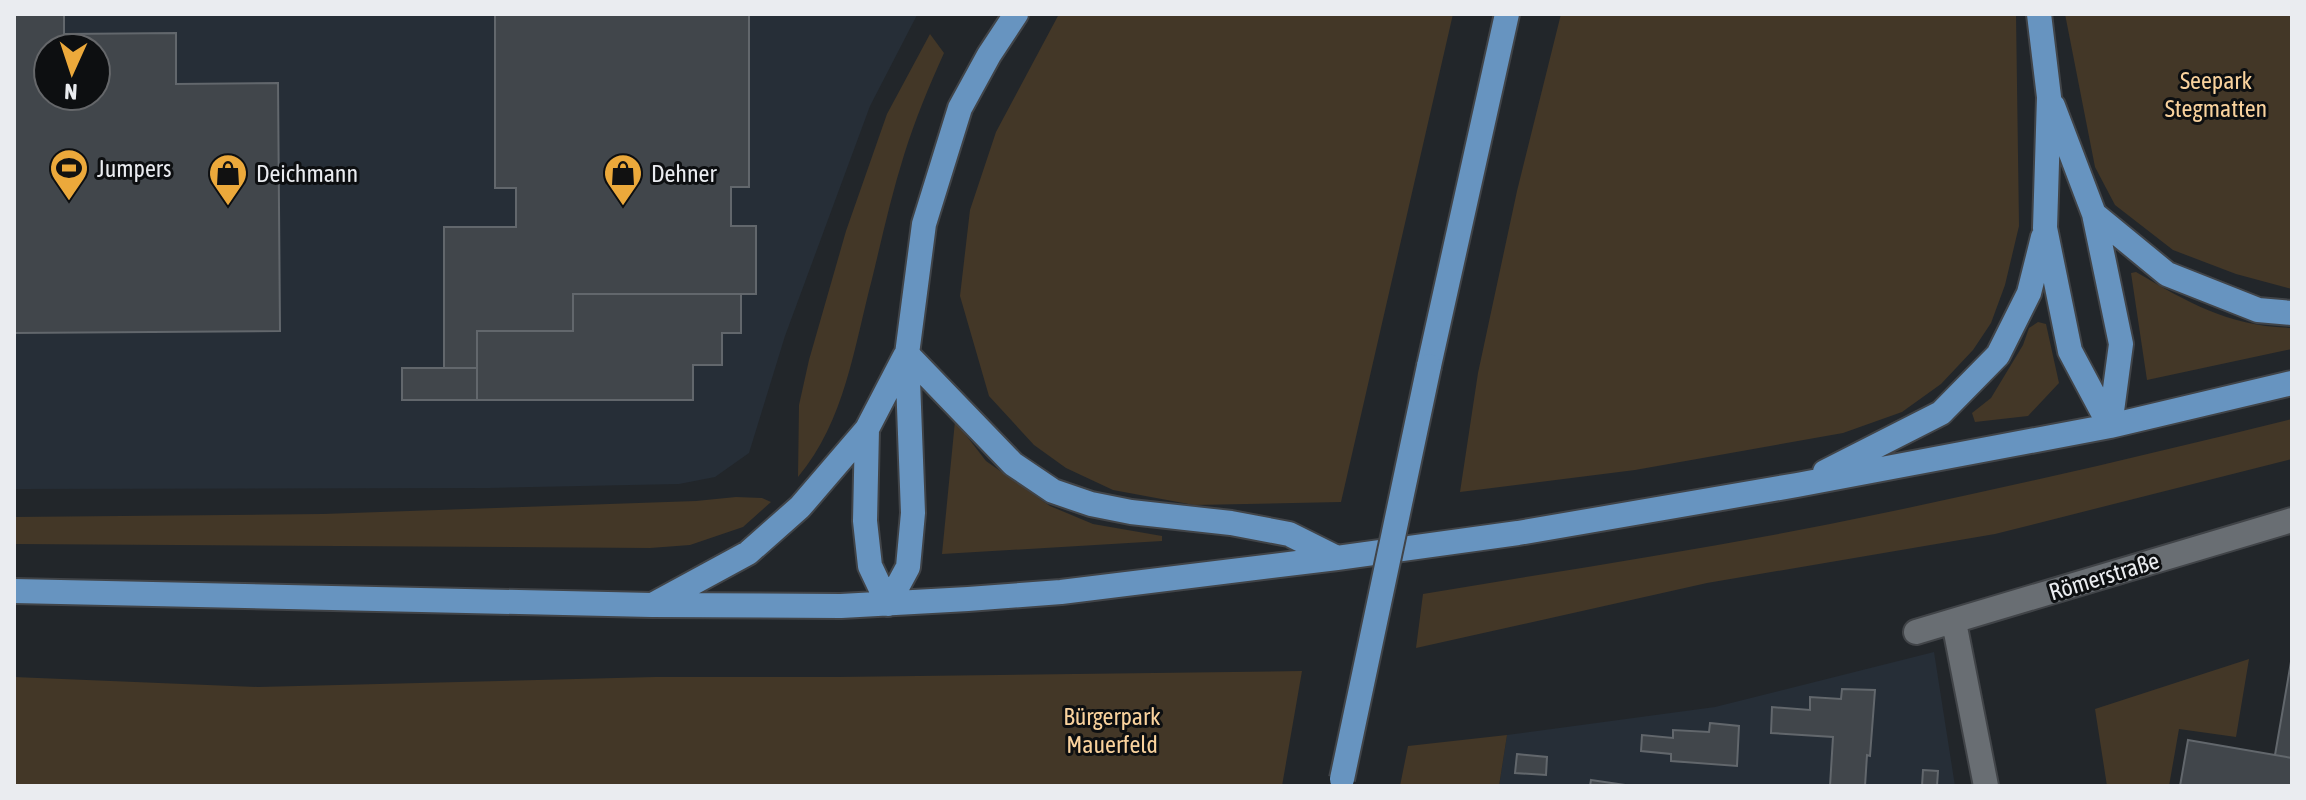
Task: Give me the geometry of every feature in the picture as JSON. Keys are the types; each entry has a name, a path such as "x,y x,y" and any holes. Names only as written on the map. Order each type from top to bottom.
{"main road":[{"path":"888,604 908,567 913,513 907,354 924,224 960,108 1016,14"},
{"path":"1342,783 1429,366 1507,14"},
{"path":"1797,485 1941,413 1998,355 2029,293 2045,228 2049,97 2039,14"},
{"path":"2049,97 2094,214 2121,344 2110,426"},
{"path":"2094,214 2167,274 2258,310 2292,313"},
{"path":"2045,228 2070,351 2110,426"},
{"path":"652,605 748,553 800,507 867,429 907,354"},
{"path":"907,354 1013,464 1053,491 1091,504 1131,512 1231,523 1289,534 1337,558"},
{"path":"14,591 652,605 841,606 1061,592 1518,533 2110,426 2292,383"},
{"path":"867,429 865,521 870,566 888,604"}],"street":[{"name":"Römerstraße","path":"1916,632 2292,520"},
{"path":"1954,622 1986,786"}],"shaded area":[{"path":"14,14 917,15 870,106 785,336 749,453 715,477 679,484 488,488 14,489"},
{"path":"1934,652 1955,786 1499,786 1507,735 1715,707"}],"green space":[{"path":"1059,14 1453,14 1341,502 1194,505 1113,490 1066,468 1034,445 989,396 960,296 970,210 996,132"},
{"path":"1561,14 2016,14 2019,226 2005,285 1991,323 1973,350 1941,384 1902,412 1843,433 1635,470 1460,492 1478,373 1517,191"},
{"name":"Seepark Stegmatten","path":"2065,14 2292,14 2292,289 2236,274 2173,250 2115,205 2095,167"},
{"path":"930,34 944,53 899,170 846,382 827,432 798,477 799,405 846,231 887,114"},
{"path":"2136,272 2192,303 2228,318 2292,328 2292,349 2147,380 2131,273"},
{"path":"2038,322 2046,324 2059,383 2028,416 1975,422 1972,413 1991,398 2023,345 2029,328"},
{"path":"2292,419 2292,459 1995,534 1707,583 1416,648 1423,594 1830,524 2061,474"},
{"path":"955,421 986,461 1050,506 1093,524 1162,536 1162,541 942,554"},
{"path":"762,498 771,502 743,527 690,545 650,548 14,544 14,517 323,514"},
{"path":"2249,659 2236,737 2179,729 2169,786 2107,786 2095,709"},
{"name":"Bürgerpark Mauerfeld","path":"1302,671 1282,786 14,786 14,677 258,687 655,677"},
{"path":"1507,735 1499,786 1400,786 1408,746"}],"building":[{"path":"14,14 64,14 64,32 32,32 32,112 112,112 112,34 176,33 176,84 278,83 280,331 14,333"},
{"name":"Dehner","path":"495,14 749,14 749,187 731,187 731,226 756,226 756,294 573,294 573,331 477,331 477,368 444,368 444,227 516,227 516,188 495,188"},
{"path":"573,294 741,294 741,333 722,333 722,365 693,365 693,400 477,400 477,331 573,331"},
{"path":"402,368 477,368 477,400 402,400"},
{"path":"2292,656 2292,758 2275,755"},
{"path":"1842,689 1875,690 1865,786 1830,786 1833,737 1771,733 1772,707 1810,710 1810,697 1841,699"},
{"path":"1710,723 1739,726 1737,766 1671,761 1671,754 1641,751 1642,735 1673,738 1673,730 1709,732"},
{"path":"2188,740 2292,758 2292,786 2180,786"},
{"path":"1517,754 1547,757 1546,775 1515,773"},
{"path":"1923,770 1938,771 1937,786 1922,786"},
{"path":"1591,780 1632,786 1590,786"}],"place":[{"name":"Jumpers","path":"69,202"},
{"name":"Deichmann","path":"228,207"},
{"name":"Dehner","path":"623,207"}]}
